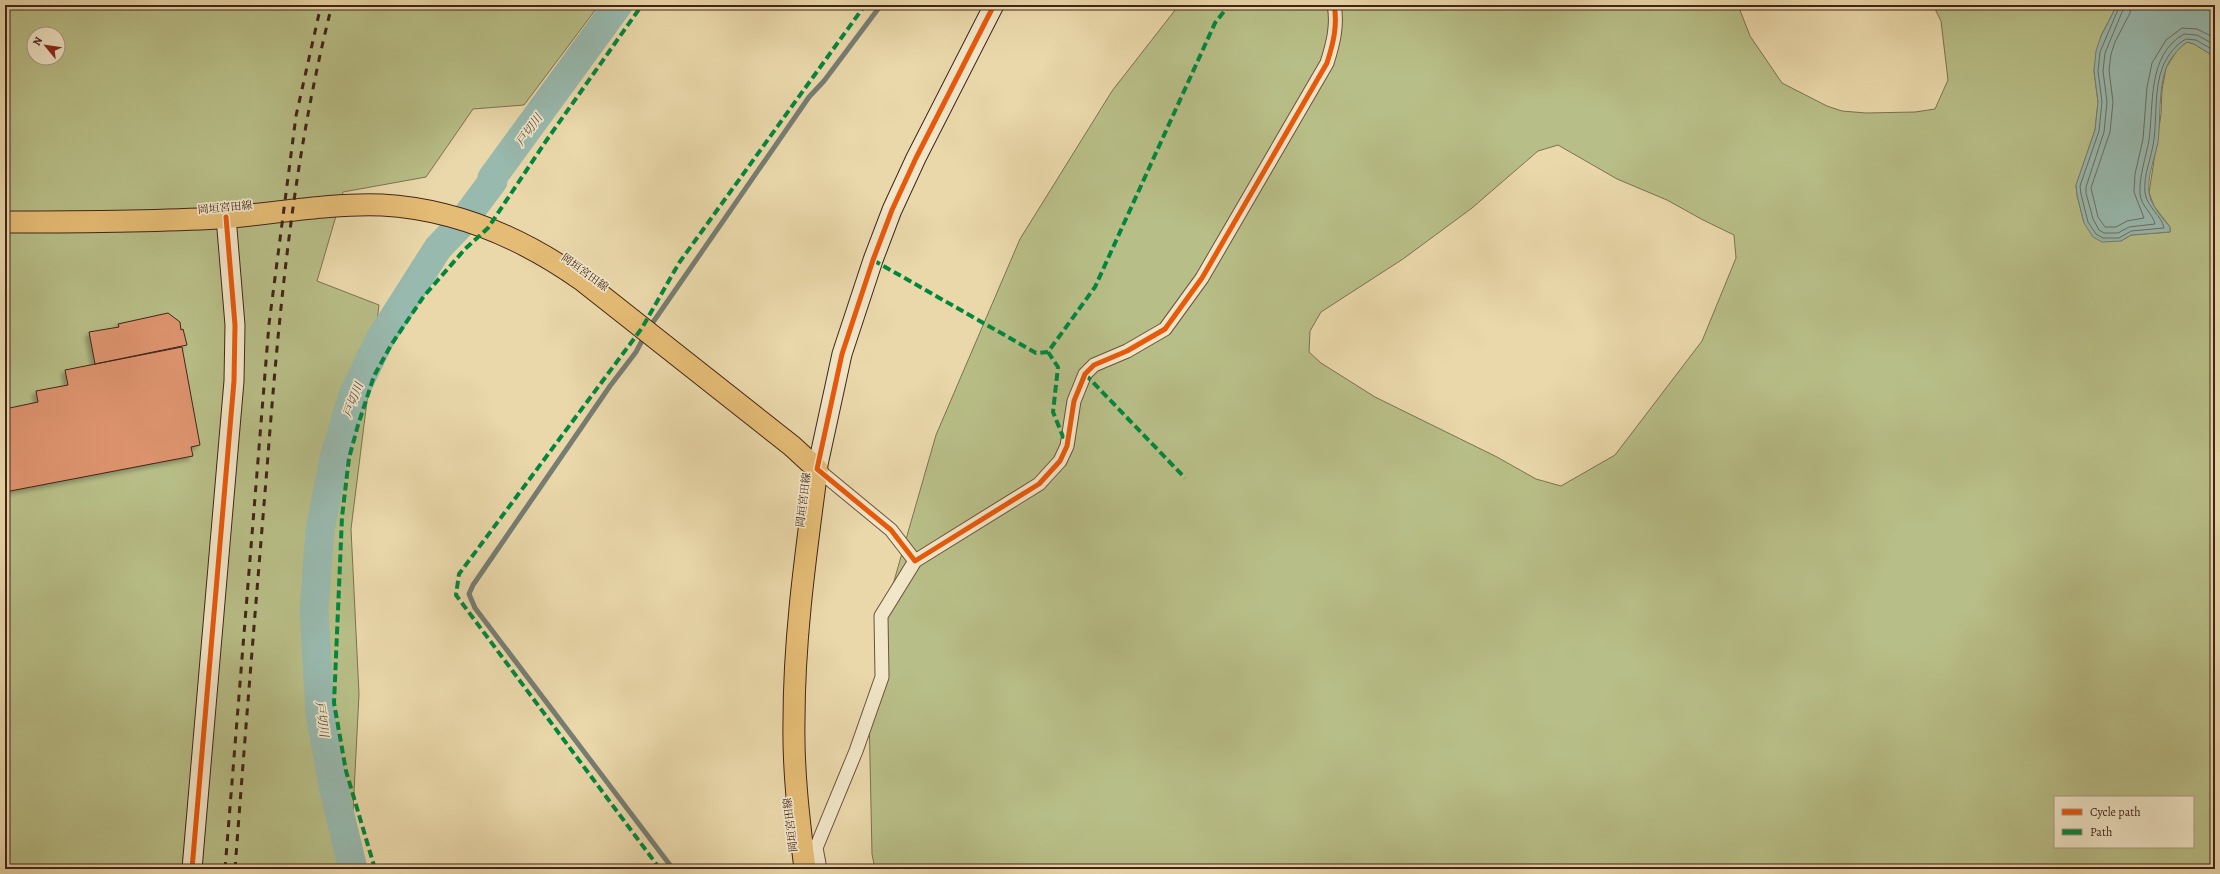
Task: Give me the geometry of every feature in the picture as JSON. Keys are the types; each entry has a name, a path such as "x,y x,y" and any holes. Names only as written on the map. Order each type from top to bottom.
{"main road":[{"name":"岡垣宮田線","path":"5,222 152,222 361,205 406,208 479,225 522,244 557,263 583,281 792,446 817,470 802,588 797,647 794,721 796,802 805,869"}],"street":[{"path":"915,561 891,530 817,470 842,354 873,260 892,210 916,158 994,5"},
{"path":"820,869 816,848 856,751 882,677 881,616 915,561 1039,484 1060,461 1067,446 1074,401 1084,374 1094,365 1127,351 1165,330 1178,314 1202,278 1327,63 1334,40 1336,13 1334,5"},
{"path":"192,869 234,381 235,325 226,217"}],"green space":[{"path":"5,5 599,5 524,105 473,109 426,177 343,192 317,281 379,305 351,529 359,694 351,851 347,869 5,869"},
{"path":"1179,5 1738,5 1750,36 1782,83 1827,106 1842,111 1866,113 1915,112 1935,109 1948,80 1941,21 1933,5 2117,5 2101,36 2094,71 2098,102 2095,130 2076,186 2084,223 2121,241 2131,235 2170,232 2170,227 2154,206 2149,193 2161,114 2162,90 2166,68 2178,49 2187,42 2194,44 2215,57 2215,869 875,869 872,854 869,711 892,588 936,435 1020,239 1112,91","holes":["1558,145 1617,179 1667,200 1734,235 1736,258 1702,341 1615,455 1561,486 1536,479 1497,457 1375,397 1321,363 1309,352 1310,331 1321,312 1403,259 1472,208 1538,151"]}],"water":[{"path":"2117,5 2215,5 2215,57 2194,44 2187,42 2172,57 2163,77 2158,142 2150,174 2149,193 2154,207 2170,227 2170,232 2131,235 2121,241 2102,242 2093,237 2084,223 2076,185 2095,130 2098,102 2094,71 2096,51 2101,36"}],"building":[{"path":"168,313 180,322 181,330 183,329 187,345 95,364 89,332 119,327 118,324"},
{"path":"182,347 200,445 191,447 193,456 5,492 5,409 38,402 36,391 68,385 65,370"}],"waterway":[{"name":"戸切川","path":"353,869 333,786 320,713 314,610 320,530 334,458 353,395 380,339 438,248 460,225 493,181 492,178 618,5"},
{"path":"649,328 809,97 824,81 881,5"},
{"path":"645,335 636,352 610,386 473,585 469,594 475,608 673,869"}],"railway":[{"path":"225,869 269,324 296,116 321,5"},
{"path":"235,869 277,351 289,235 307,120 332,5"}],"marked path":[{"path":"375,869 346,771 334,703 342,517 349,458 358,425 374,376 391,345 424,296 465,249 488,228 546,141 642,5"},
{"path":"660,869 456,595 459,574 642,328 679,263 865,5"},
{"path":"873,260 1036,353 1048,352 1095,287 1215,23 1229,5"},
{"path":"1048,352 1058,367 1053,412 1066,444"},
{"path":"1085,374 1185,478"}],"cycle path":[{"path":"994,5 916,158 892,210 873,260 842,354 817,469 891,530 915,561 1039,484 1060,461 1067,446 1074,401 1085,374 1094,365 1127,351 1165,329 1202,278 1327,63 1333,42 1335,27 1334,5"},
{"path":"192,869 234,381 235,325 226,217"}]}
